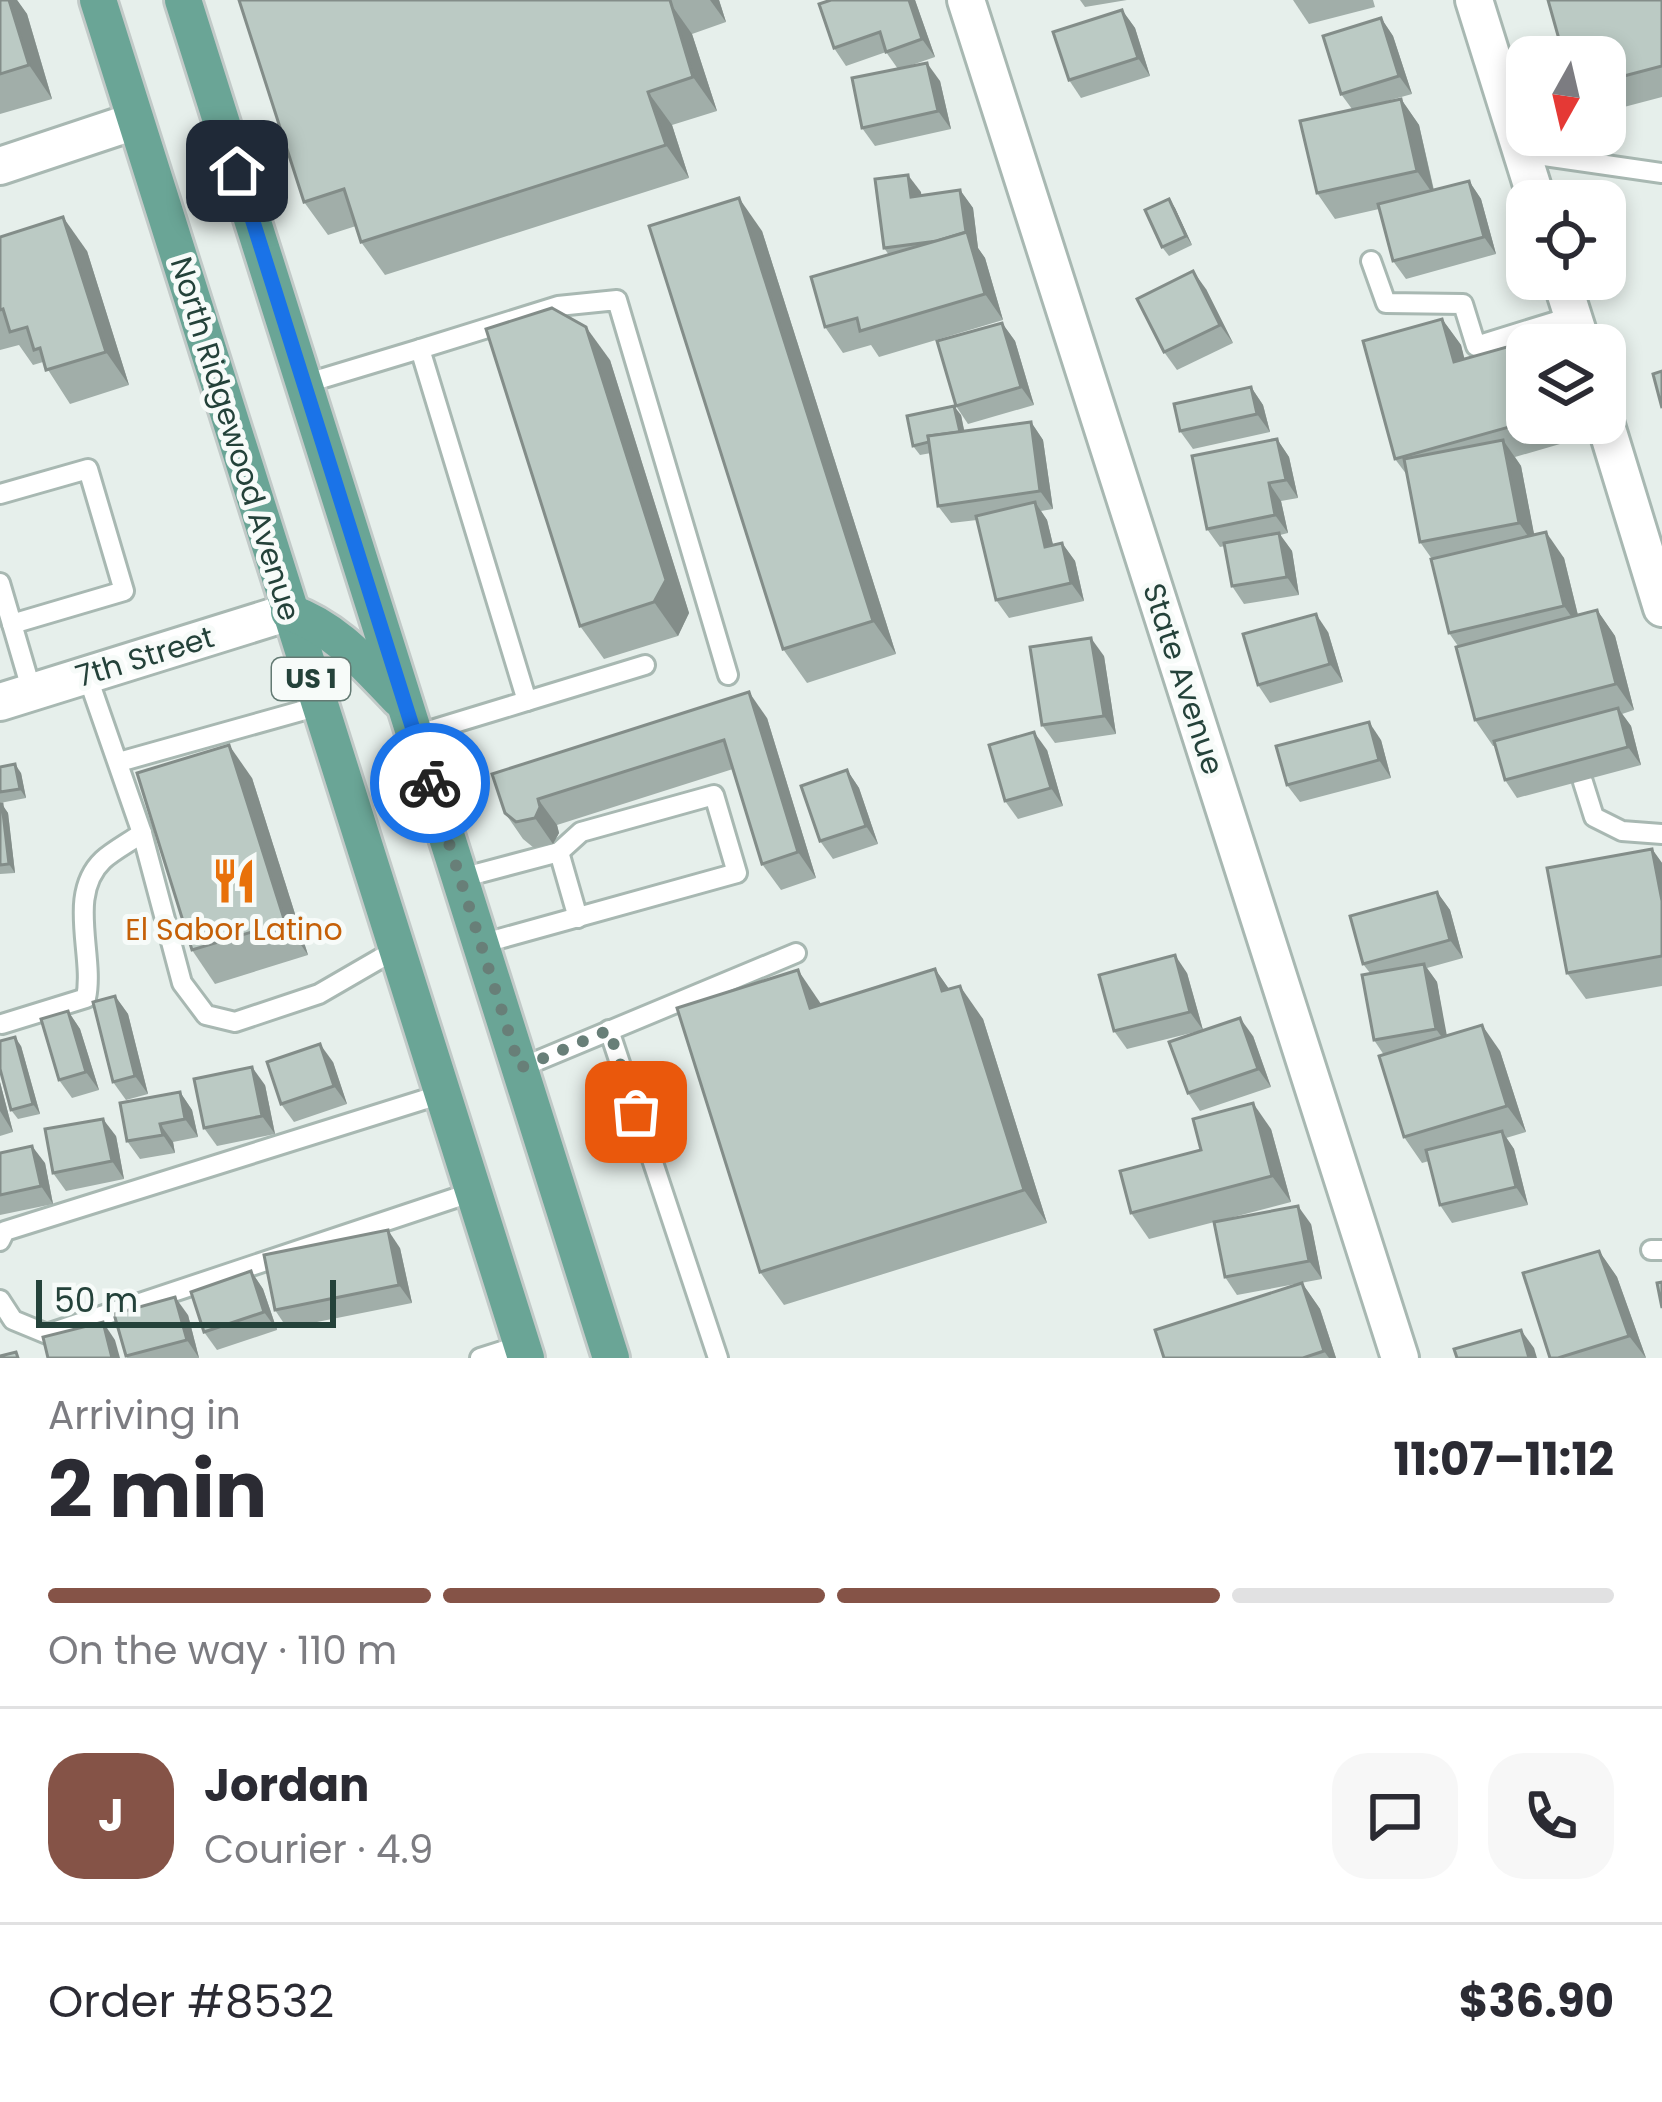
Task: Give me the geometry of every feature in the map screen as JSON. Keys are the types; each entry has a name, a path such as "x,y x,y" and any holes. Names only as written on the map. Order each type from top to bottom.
{"main road":[{"name":"North Ridgewood Avenue","path":"98,0 524,1351"},
{"name":"US 1","path":"183,0 611,1358"},
{"path":"290,612 315,621 344,641 410,721"}],"street":[{"name":"State Avenue","path":"966,0 1400,1358"},
{"path":"1474,0 1506,100"},
{"path":"0,166 135,121"},
{"path":"1612,444 1662,608"},
{"name":"7th Street","path":"16,697 290,612"}],"lane":[{"path":"1544,156 1662,173"},
{"path":"1371,261 1386,303 1463,304 1476,346 1506,341"},
{"path":"304,384 558,306 617,300 728,675"},
{"path":"420,350 527,701"},
{"path":"0,494 88,469 124,591 12,623"},
{"path":"0,583 12,623 16,697"},
{"path":"410,721 527,701 645,665"},
{"path":"87,675 142,833 182,983 206,1015 235,1022 319,994 395,950"},
{"path":"118,762 319,706"},
{"path":"1583,782 1594,817 1622,831 1662,834"},
{"path":"461,878 560,852 581,832 714,795 737,873 481,944"},
{"path":"0,1022 86,998 91,976 83,904 90,880 100,862 142,833"},
{"path":"560,852 578,918"},
{"path":"520,1068 796,953"},
{"path":"609,1030 718,1358"},
{"path":"0,1241 5,1231 442,1094"},
{"path":"0,1300 14,1320 47,1334 473,1192"},
{"path":"480,1358 524,1351"}],"building":[{"path":"0,0 9,0 29,65 0,74"},
{"path":"239,0 670,0 693,77 648,92 666,145 361,242 344,189 304,202"},
{"path":"909,0 922,39 886,52 880,32 834,48 819,4"},
{"path":"1548,0 1662,0 1662,66 1626,75 1626,36 1558,36"},
{"path":"1122,10 1138,58 1069,80 1053,32"},
{"path":"1381,18 1399,76 1341,94 1323,36"},
{"path":"927,63 938,111 862,128 852,78"},
{"path":"1401,99 1417,171 1317,193 1300,121"},
{"path":"908,175 911,197 960,190 966,232 884,248 875,179"},
{"path":"1469,181 1484,237 1393,261 1378,204"},
{"path":"739,198 873,621 783,649 649,226"},
{"path":"1169,199 1186,236 1162,247 1145,210"},
{"path":"63,217 106,352 46,370 27,327 10,332 0,310 0,237"},
{"path":"967,232 985,294 860,331 857,318 825,327 811,277"},
{"path":"1193,271 1220,325 1164,352 1137,299"},
{"path":"552,308 586,327 666,580 654,602 580,626 486,329"},
{"path":"1442,319 1454,362 1506,347 1506,428 1395,459 1363,341"},
{"path":"1002,323 1021,387 956,406 937,341"},
{"path":"1662,371 1662,408 1653,374"},
{"path":"1251,387 1257,414 1180,431 1174,404"},
{"path":"954,406 960,432 928,436 929,442 913,446 907,416"},
{"path":"1031,422 1040,491 938,506 928,436"},
{"path":"1277,439 1286,480 1269,483 1275,515 1207,529 1192,456"},
{"path":"1503,440 1519,523 1420,542 1404,459"},
{"path":"1035,502 1045,547 1062,543 1071,583 996,600 976,516"},
{"path":"1546,532 1564,606 1449,633 1431,559"},
{"path":"1279,533 1287,577 1232,586 1224,543"},
{"path":"1597,610 1616,684 1475,720 1456,647"},
{"path":"1316,614 1330,664 1258,685 1243,634"},
{"path":"1091,638 1104,716 1042,725 1030,647"},
{"path":"749,692 798,852 762,864 724,740 538,799 535,818 516,822 505,813 492,774"},
{"path":"1618,708 1628,747 1505,780 1494,741"},
{"path":"1369,722 1379,760 1287,785 1276,746"},
{"path":"1034,732 1051,788 1005,801 989,745"},
{"name":"El Sabor Latino","path":"229,745 285,922 192,950 137,773"},
{"path":"15,764 20,789 0,792 0,767"},
{"path":"847,770 866,826 820,841 801,786"},
{"path":"0,804 9,864 0,865"},
{"path":"1652,849 1662,901 1662,956 1567,973 1547,868"},
{"path":"1437,892 1450,940 1363,964 1350,916"},
{"path":"1175,955 1190,1012 1114,1031 1099,975"},
{"path":"1424,964 1436,1029 1374,1040 1362,975"},
{"path":"935,969 942,991 960,986 1024,1190 760,1272 677,1008 798,970 810,1008"},
{"path":"115,996 135,1076 113,1082 93,1002"},
{"path":"68,1011 86,1072 59,1080 41,1019"},
{"path":"1240,1018 1258,1069 1188,1093 1169,1042"},
{"path":"1482,1025 1507,1106 1404,1137 1379,1056"},
{"path":"15,1037 33,1104 11,1110 0,1069 0,1041"},
{"path":"320,1044 334,1086 281,1104 267,1062"},
{"path":"252,1067 262,1116 204,1128 194,1079"},
{"path":"180,1092 185,1119 160,1124 163,1135 127,1141 120,1103"},
{"path":"1253,1103 1272,1176 1131,1213 1120,1171 1201,1150 1193,1119"},
{"path":"103,1119 112,1161 53,1173 45,1129"},
{"path":"1502,1131 1516,1187 1440,1205 1426,1150"},
{"path":"32,1146 41,1186 0,1195 0,1153"},
{"path":"1298,1206 1309,1261 1225,1277 1214,1222"},
{"path":"388,1230 399,1285 275,1310 264,1255"},
{"path":"1599,1251 1629,1336 1550,1358 1523,1273"},
{"path":"251,1271 264,1312 204,1332 191,1292"},
{"path":"1302,1283 1324,1351 1303,1358 1164,1358 1155,1330"},
{"path":"175,1297 187,1340 126,1356 114,1314"},
{"path":"103,1322 112,1358 48,1358 43,1337"},
{"path":"1521,1330 1529,1358 1457,1358 1454,1349"}],"way so far":[{"path":"430,783 520,1068 609,1030 636,1112"}],"place":[{"name":"El Sabor Latino","path":"234,881"}],"route":[{"path":"237,171 430,783"}]}
